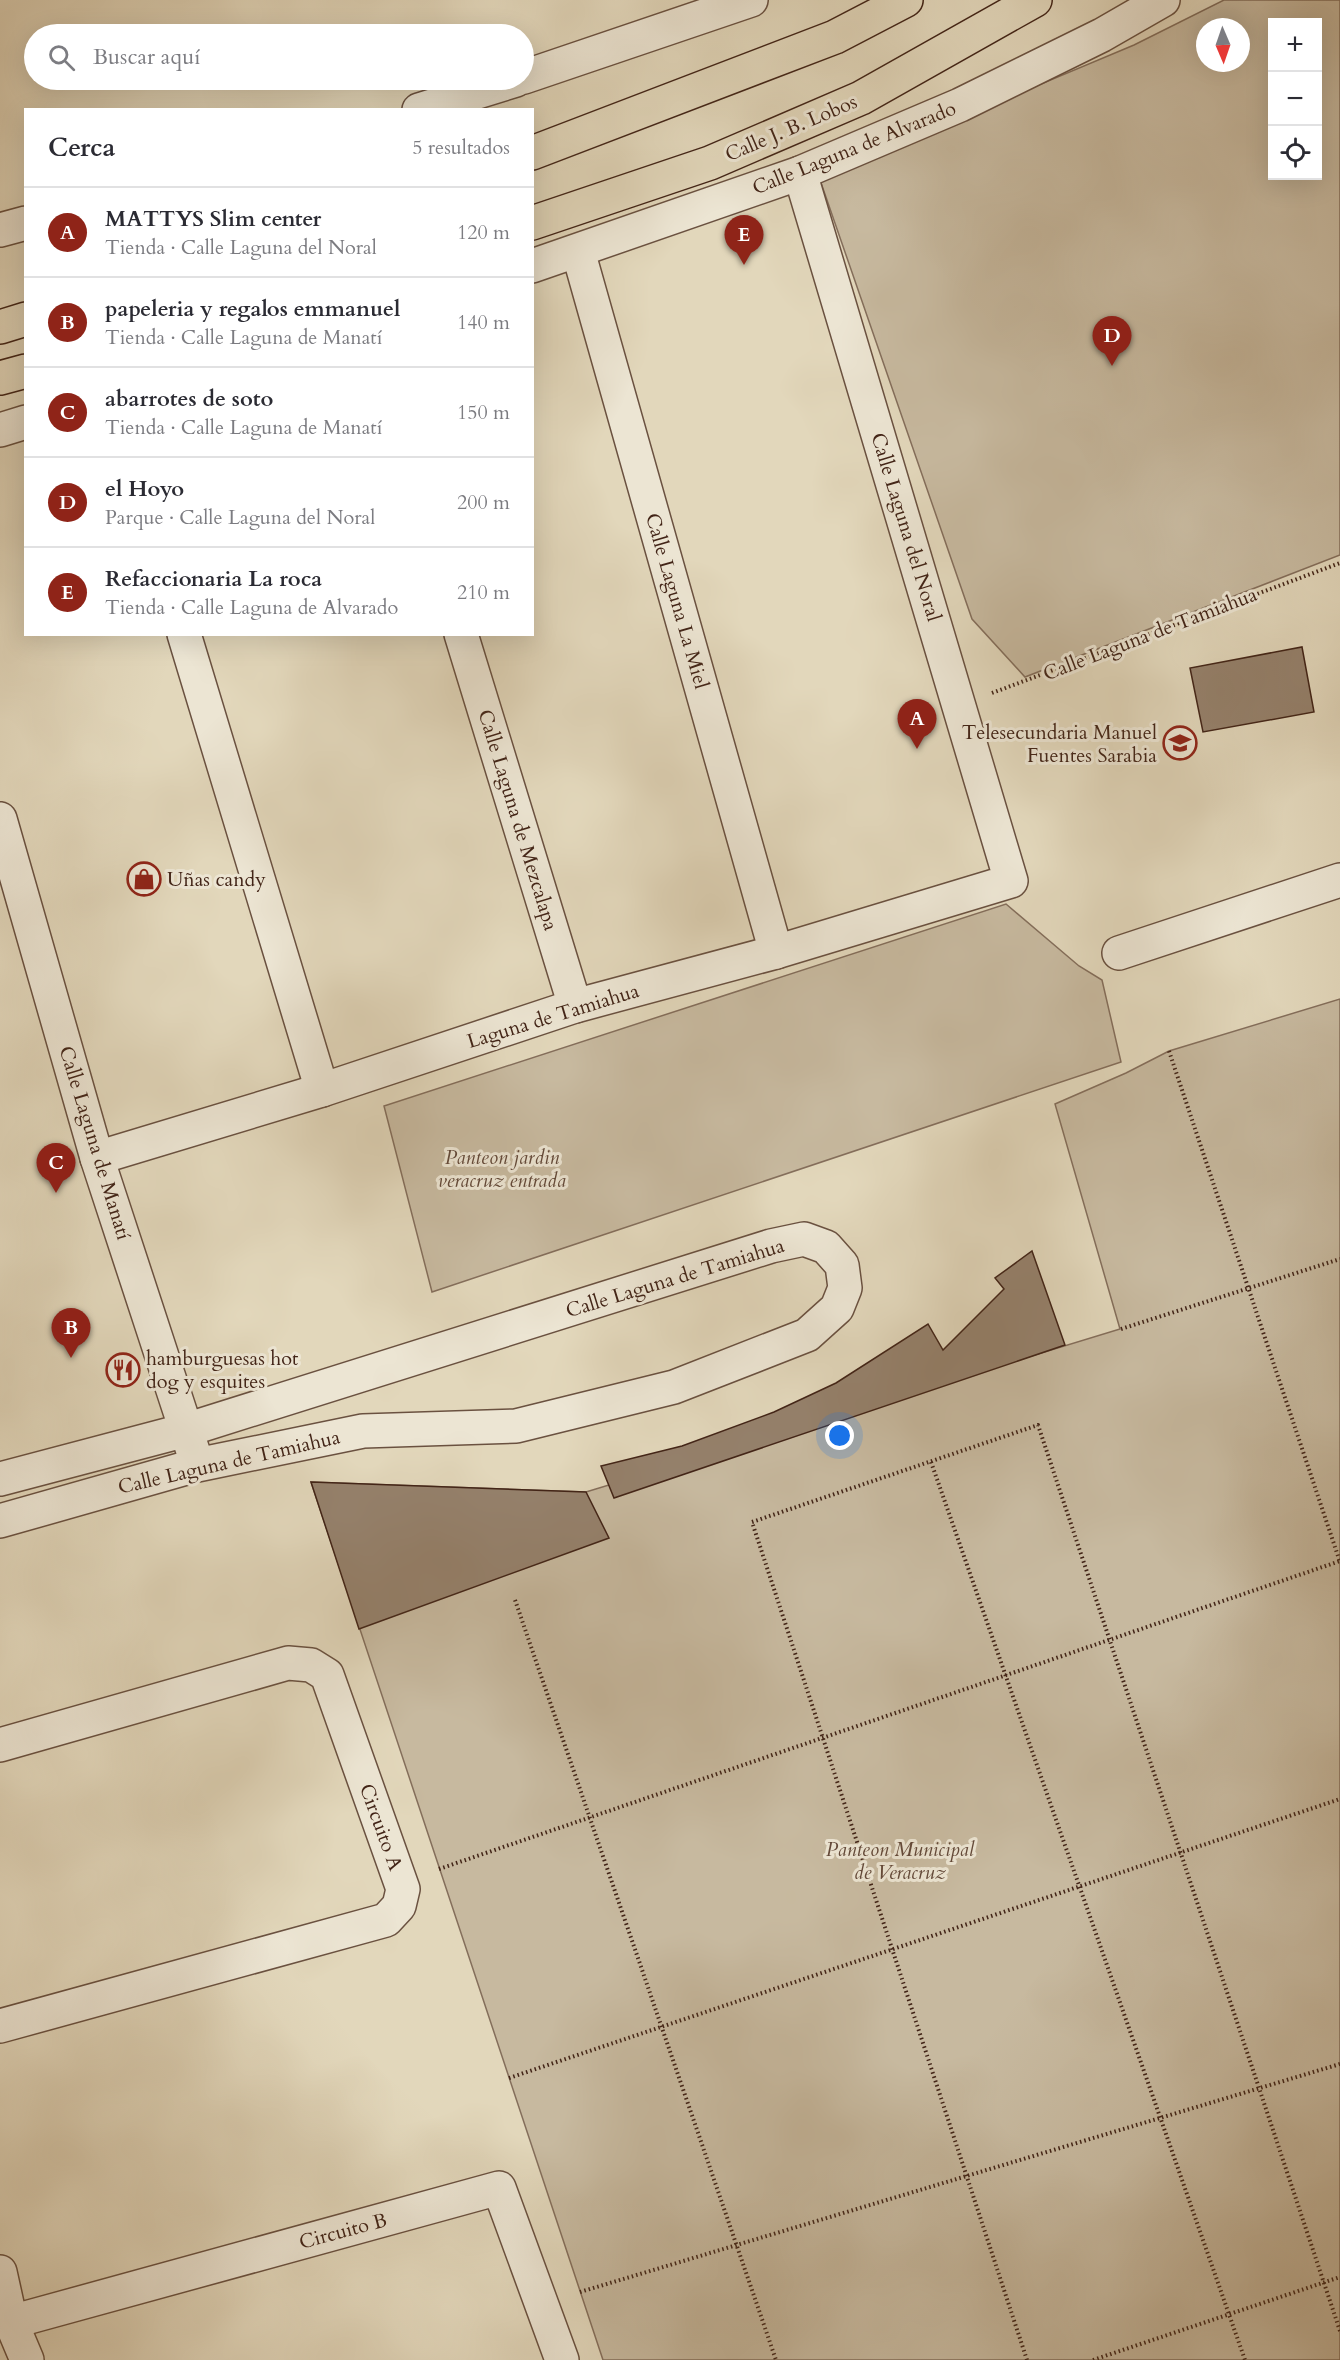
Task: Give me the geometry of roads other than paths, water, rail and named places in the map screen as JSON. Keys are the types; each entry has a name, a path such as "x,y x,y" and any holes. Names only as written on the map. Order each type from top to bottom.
{"main road":[{"path":"534,152 835,37 906,0"},
{"name":"Calle J. B. Lobos","path":"534,222 710,163 861,98 1035,0"},
{"path":"0,327 24,320"},
{"path":"0,378 24,372"}],"street":[{"path":"534,74 751,0"},
{"name":"Calle Laguna de Alvarado","path":"534,265 800,173 960,105 1102,35 1163,0"},
{"path":"425,108 484,90"},
{"name":"Calle Laguna del Noral","path":"800,173 1011,881"},
{"path":"0,230 24,224"},
{"name":"Calle Laguna La Miel","path":"578,251 776,952"},
{"path":"0,430 24,424"},
{"path":"185,636 322,1090"},
{"name":"Calle Laguna de Mezcalapa","path":"462,636 575,1006"},
{"name":"Calle Laguna de Manatí","path":"0,819 97,1158 198,1465"},
{"path":"1119,952 1340,880"},
{"name":"Laguna de Tamiahua","path":"97,1158 322,1090 575,1006 776,952 1011,881"},
{"name":"Calle Laguna de Tamiahua","path":"0,1479 186,1431 771,1246 804,1239 826,1247 842,1265 845,1288 837,1308 807,1335 674,1387 516,1426 363,1431 198,1465 0,1521"},
{"name":"Circuito A","path":"0,1746 288,1663 310,1665 327,1675 404,1889 399,1906 386,1920 0,2026"},
{"name":"Circuito B","path":"10,2322 499,2188 562,2360"},
{"path":"0,2272 10,2322 27,2360"}],"place":[{"name":"Refaccionaria La roca","path":"744,265"},
{"name":"el Hoyo","path":"1112,366"},
{"name":"Telesecundaria Manuel Fuentes Sarabia","path":"1180,743"},
{"name":"MATTYS Slim center","path":"917,749"},
{"name":"Uñas candy","path":"144,879"},
{"name":"abarrotes de soto","path":"56,1193"},
{"name":"papeleria y regalos emmanuel","path":"71,1358"},
{"name":"hamburguesas hot dog y esquites","path":"123,1370"}],"park label":[{"name":"Panteon jardin veracruz entrada","path":"502,1168"},
{"name":"Panteon Municipal de Veracruz","path":"900,1860"}]}
